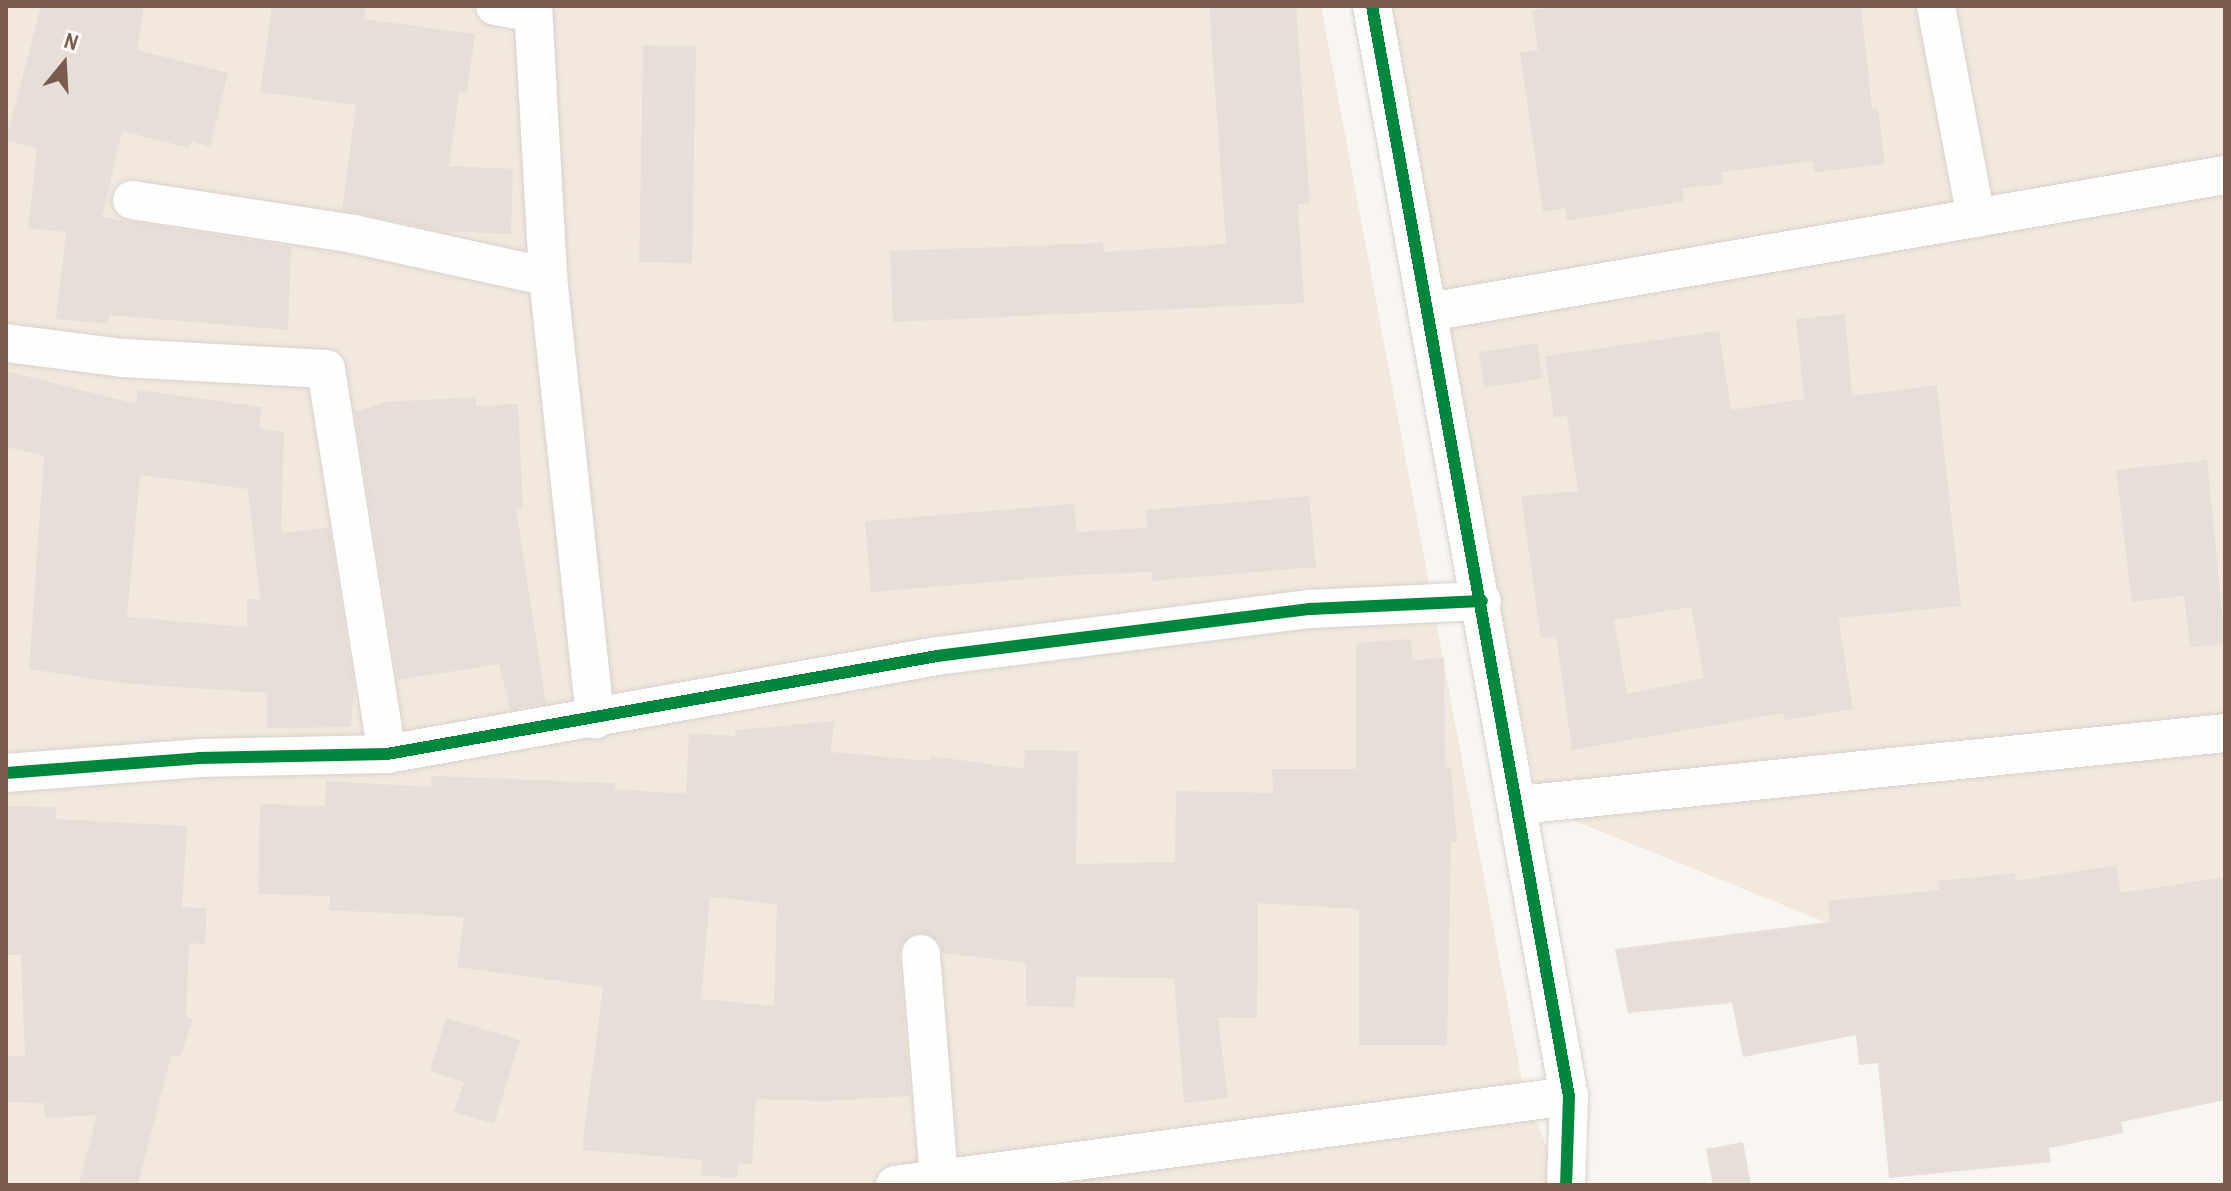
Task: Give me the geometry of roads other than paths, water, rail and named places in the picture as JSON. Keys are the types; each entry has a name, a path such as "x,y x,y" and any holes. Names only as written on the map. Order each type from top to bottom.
{"street":[{"path":"495,6 533,10 548,277 595,720"},
{"path":"1372,6 1519,805 1569,1096 1566,1185"},
{"path":"1936,6 1976,218"},
{"path":"1429,312 2225,175"},
{"path":"132,200 353,234 548,277"},
{"path":"6,343 123,358 326,369 387,754"},
{"path":"6,773 199,758 387,754 595,720 937,656 1310,609 1482,601"},
{"path":"1519,805 2225,733"},
{"path":"921,954 939,1176"},
{"path":"895,1185 939,1176 1569,1096"}]}
